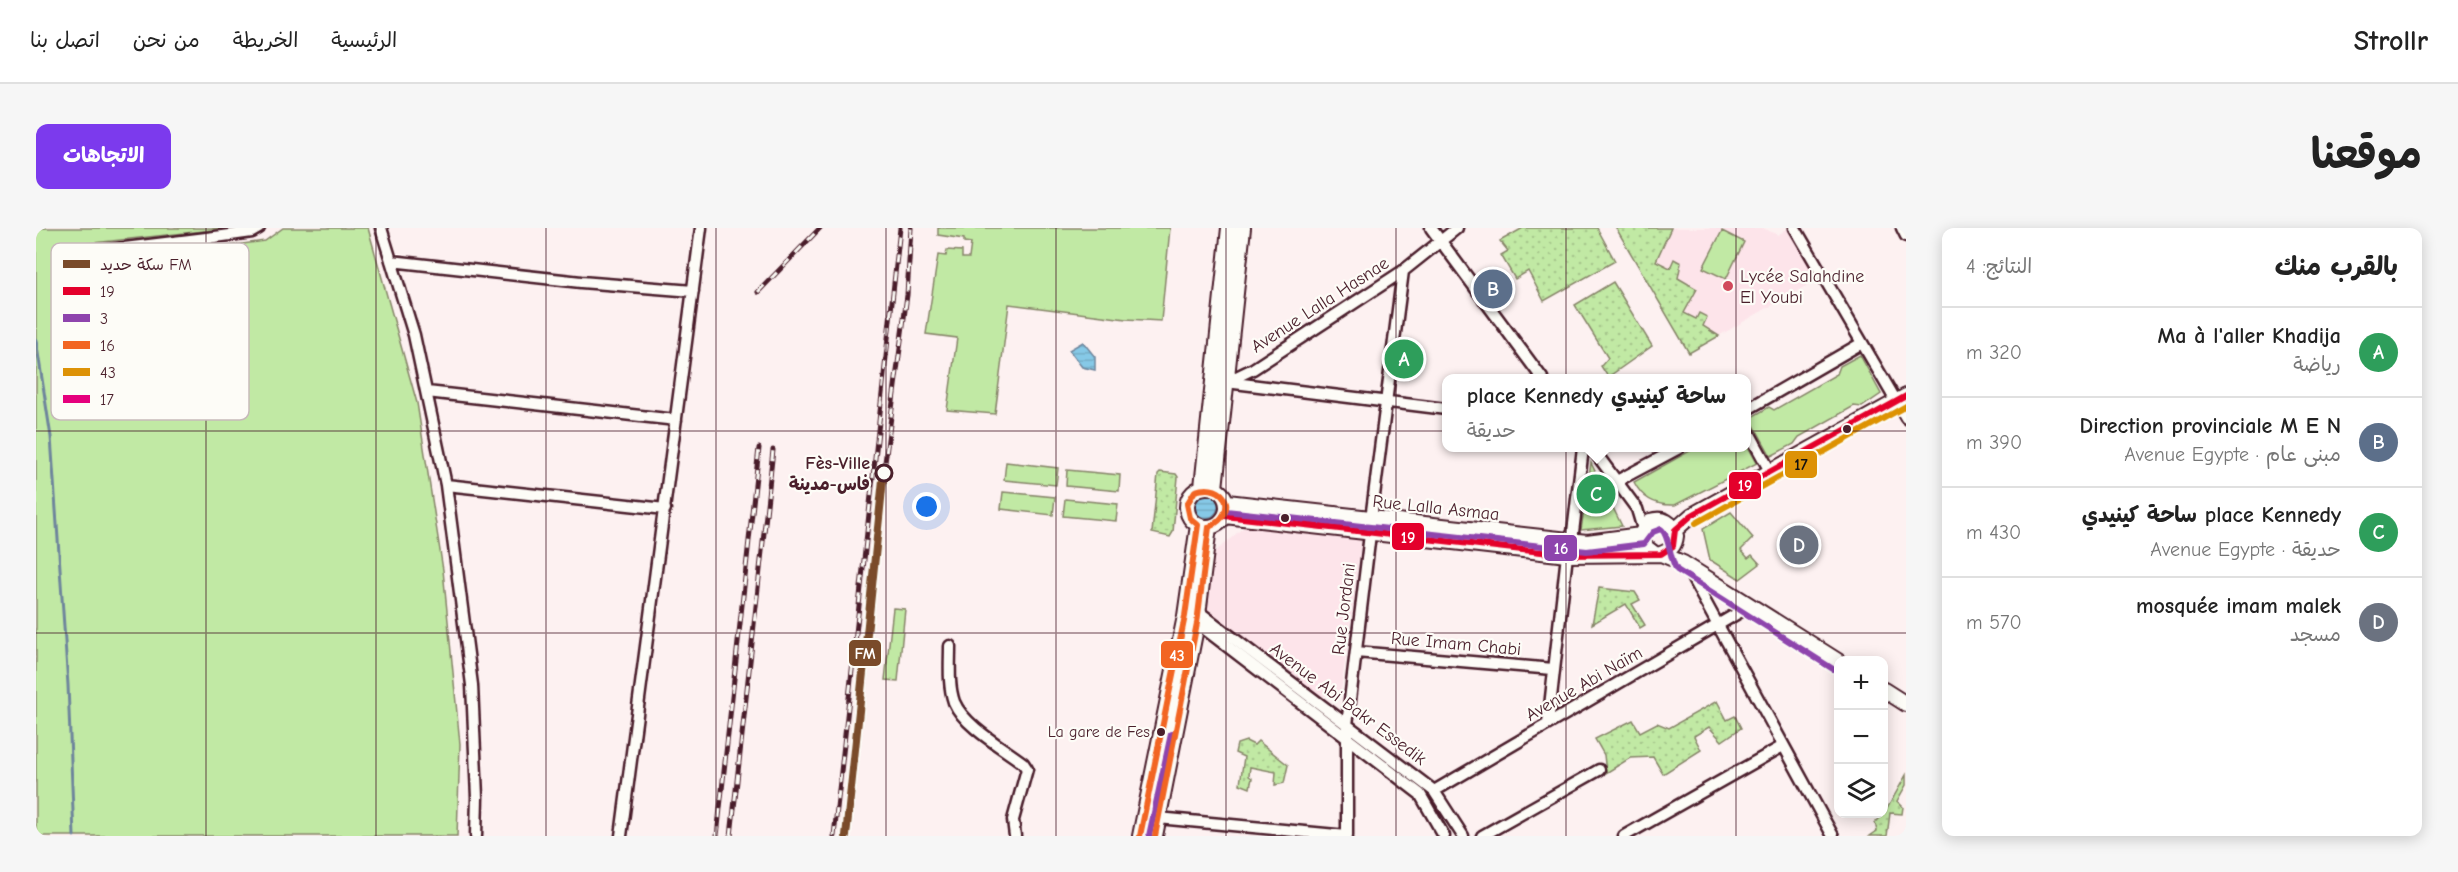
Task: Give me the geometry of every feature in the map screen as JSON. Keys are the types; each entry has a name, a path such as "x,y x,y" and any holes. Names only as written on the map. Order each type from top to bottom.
{"street":[{"path":"166,243 223,236 259,228"},
{"path":"381,228 414,335 446,485 472,685 477,797 476,836"},
{"path":"621,836 701,228"},
{"path":"1209,488 1229,228"},
{"path":"1209,488 1226,382 1243,228"},
{"path":"1431,228 1539,374"},
{"name":"Avenue Lalla Hasnae","path":"1226,382 1253,369 1403,271 1457,228"},
{"path":"1795,228 1862,343 1901,399 1906,418"},
{"path":"1902,228 1906,236"},
{"path":"391,261 581,282 693,291"},
{"path":"1371,519 1403,271"},
{"path":"1751,407 1862,343"},
{"path":"1226,382 1442,408"},
{"path":"427,392 676,420"},
{"path":"1642,532 1668,528 1901,399"},
{"path":"1751,436 1770,471"},
{"path":"1572,541 1582,452"},
{"path":"1596,452 1637,509 1668,528 1683,563 1833,836"},
{"path":"1617,481 1670,452"},
{"path":"446,485 664,509"},
{"path":"1209,488 1220,492 1226,509 1218,524 1204,526 1190,518 1187,504 1194,491 1209,488"},
{"name":"Rue Lalla Asmaa","path":"1226,509 1371,519 1587,542 1642,532"},
{"name":"Rue Lalla Asmaa","path":"1226,509 1370,534 1567,555 1658,554"},
{"path":"1637,509 1643,545 1658,554 1683,563 1834,658"},
{"path":"1155,836 1198,618 1204,526"},
{"path":"1140,836 1204,526"},
{"path":"1658,554 1670,550 1668,528"},
{"name":"Rue Jordani","path":"1347,836 1347,725 1370,534"},
{"path":"1548,724 1567,555"},
{"name":"Avenue Abi Naïm","path":"1434,791 1750,606"},
{"name":"Avenue Abi Bakr Essedik","path":"1198,618 1434,791 1462,836"},
{"name":"Avenue Abi Bakr Essedik","path":"1198,618 1420,794 1444,836"},
{"path":"950,646 951,687 954,701 963,718 1023,763 1027,769 1013,819 1015,836"},
{"name":"Rue Imam Chabi","path":"1356,652 1553,669"},
{"path":"1888,693 1906,704"},
{"path":"1624,836 1783,746"},
{"path":"1482,836 1599,770"},
{"path":"1158,818 1347,836"}],"shaded area":[{"name":"Lycée Salahdine El Youbi","path":"1616,228 1763,228 1778,235 1788,228 1818,279 1689,353"},
{"path":"1244,527 1362,537 1341,691 1319,698 1205,614 1215,552"}],"green space":[{"path":"36,228 231,228 94,243 51,243 51,420 249,420 249,243 265,241 283,228 368,228 417,403 443,570 460,744 457,836 36,836"},
{"path":"938,228 1170,228 1161,321 1126,319 1009,304 995,414 947,410 957,338 926,334 938,255 946,256 947,250 962,251 962,258 969,258 971,243 964,242 964,239 938,235"},
{"path":"1523,228 1597,228 1615,261 1544,301 1528,271 1515,279 1501,255 1508,251 1500,241"},
{"path":"1616,228 1671,228 1656,261 1670,268 1674,259 1681,263 1678,278 1697,289 1684,313 1696,319 1699,313 1707,317 1703,326 1719,336 1689,353"},
{"path":"1722,231 1744,242 1726,279 1703,268"},
{"path":"1613,282 1652,346 1612,374 1606,374 1601,366 1608,358 1575,305"},
{"path":"1860,355 1881,394 1862,407 1854,406 1799,437 1794,444 1771,456 1751,417 1769,407 1774,410 1837,374 1840,366"},
{"path":"1688,452 1751,452 1757,463 1675,505 1650,500 1634,482"},
{"path":"1006,462 1058,468 1056,485 1004,480"},
{"path":"1591,463 1622,526 1581,530"},
{"path":"1067,470 1120,475 1119,491 1066,486"},
{"path":"1160,472 1176,474 1178,477 1173,532 1170,537 1152,533"},
{"path":"1003,492 1055,497 1053,515 1001,509"},
{"path":"1065,499 1118,504 1116,521 1063,516"},
{"path":"1731,512 1753,538 1741,550 1748,558 1752,555 1760,564 1740,579 1710,560 1703,529"},
{"path":"1599,588 1635,592 1640,600 1632,604 1645,625 1640,628 1626,604 1592,624"},
{"path":"893,608 905,609 898,681 885,680"},
{"path":"1717,701 1727,720 1735,716 1741,728 1722,741 1709,727 1694,736 1701,750 1663,774 1653,757 1630,758 1606,773 1604,755 1595,739 1633,720 1640,732 1657,723 1669,728"},
{"path":"1246,741 1254,745 1258,741 1288,765 1284,783 1275,785 1276,772 1250,767 1249,776 1252,778 1250,788 1240,784 1244,757 1235,753 1237,744"},
{"path":"1906,775 1906,785 1897,801 1903,807 1902,814 1890,813 1887,836 1870,836 1877,831 1875,823 1880,818 1888,818 1888,807"}],"water":[{"path":"1083,342 1095,357 1095,370 1082,367 1069,350"},
{"path":"1206,494 1215,497 1218,506 1215,515 1206,518 1197,515 1194,506 1197,497"}],"waterway":[{"path":"36,340 51,437 68,685 74,836"}],"railway":[{"path":"758,292 820,228"},
{"path":"834,836 900,228"},
{"path":"884,470 907,295 911,228"},
{"path":"717,836 759,448"},
{"path":"731,836 773,450"}],"rail line":[{"name":"FM","path":"846,836 884,470"}],"transit line":[{"name":"19","path":"1225,516 1567,555 1661,554 1673,546 1675,530 1692,515 1906,396"},
{"name":"17","path":"1696,523 1906,406"},
{"name":"43","path":"1140,836 1185,616 1198,525 1190,518 1187,504 1195,491 1215,490 1225,500 1226,507 1224,514 1209,527 1197,623 1155,836"},
{"name":"16","path":"1226,511 1587,551 1644,544 1653,532 1661,529 1677,570 1833,669"},
{"name":"16","path":"1149,836 1171,734"}],"place":[{"name":"Lycée Salahdine El Youbi","path":"1728,286"},
{"name":"Direction provinciale M E N","path":"1493,289"},
{"name":"Ma à l'aller Khadija","path":"1404,359"},
{"name":"Fès-Ville فاس-مدينة","path":"884,473"},
{"name":"place Kennedy ساحة كينيدي","path":"1596,494"},
{"name":"mosquée imam malek","path":"1799,545"},
{"name":"La gare de Fes","path":"1161,732"}]}
